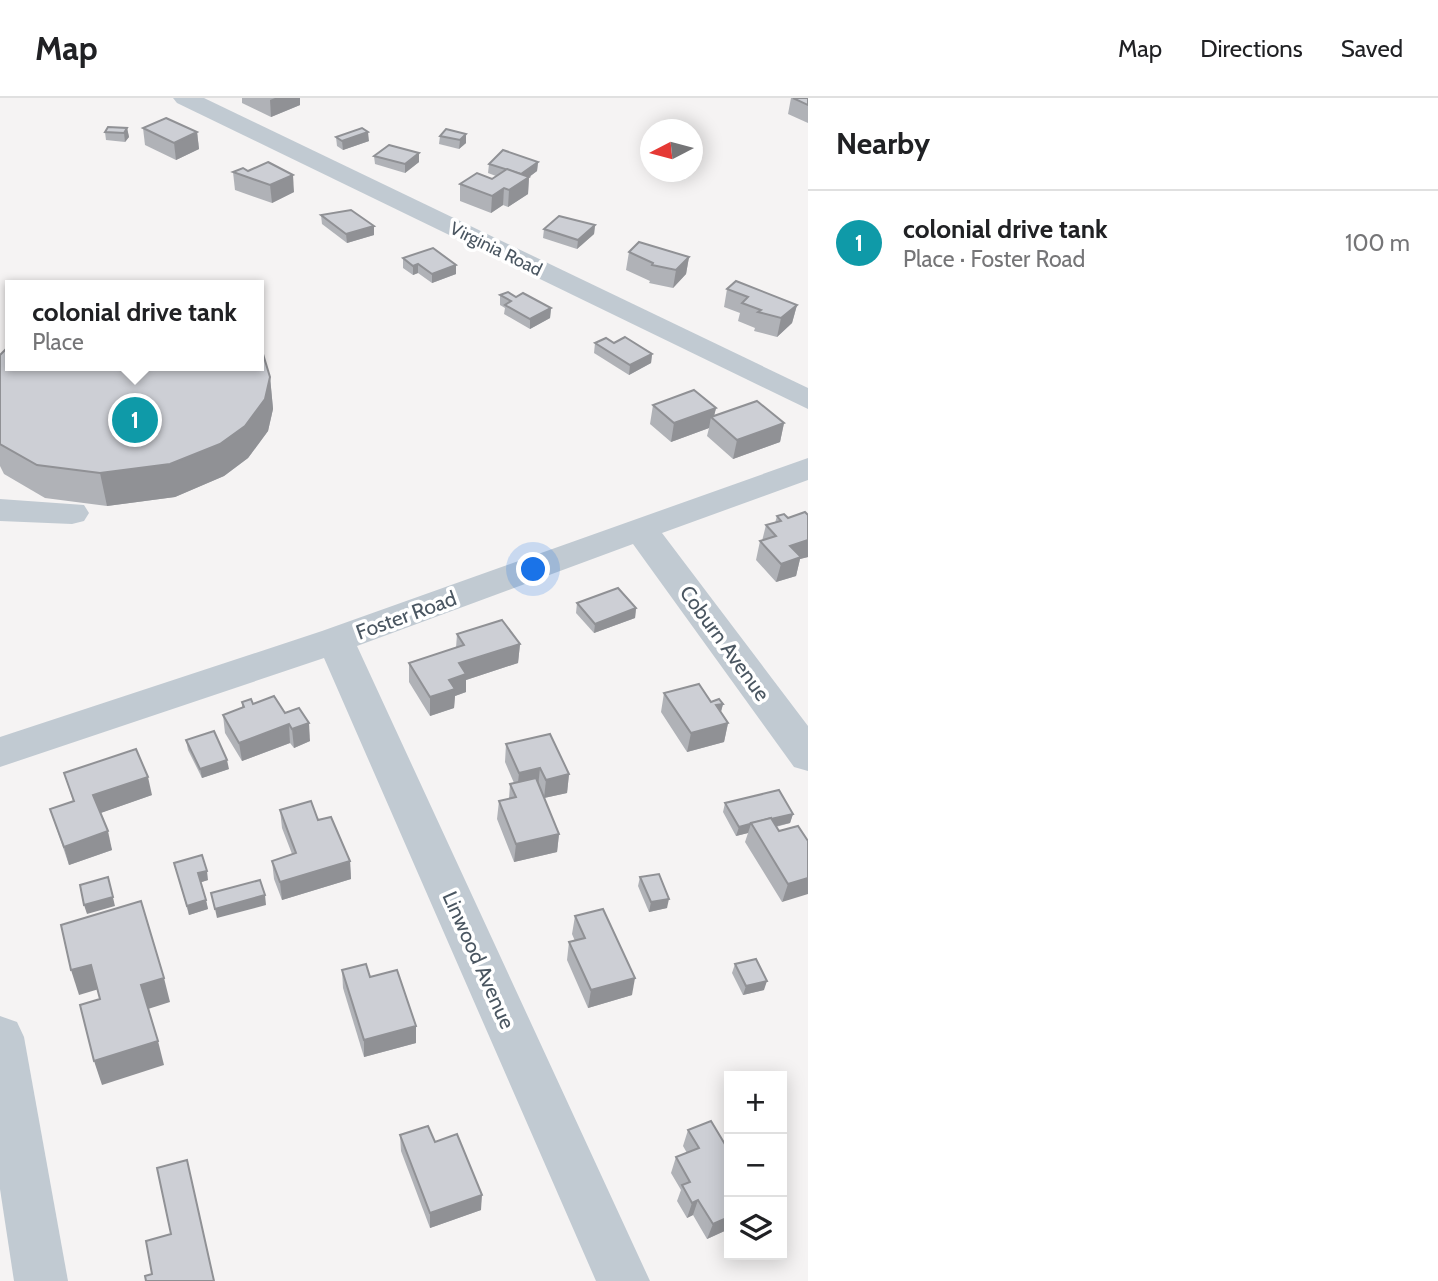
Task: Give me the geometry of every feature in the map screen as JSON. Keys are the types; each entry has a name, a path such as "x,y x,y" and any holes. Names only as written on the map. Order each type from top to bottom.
{"street":[{"name":"Virginia Road","path":"185,98 808,400"},
{"name":"Foster Road","path":"0,752 335,640 808,468"},
{"path":"0,510 72,513"},
{"name":"Coburn Avenue","path":"642,530 808,755"},
{"name":"Linwood Avenue","path":"335,640 622,1281"},
{"path":"0,1037 41,1281"}],"building":[{"path":"793,98 808,98 808,105"},
{"path":"166,118 197,132 174,143 143,128"},
{"path":"108,127 127,128 124,133 105,132"},
{"path":"362,128 368,132 342,141 336,137"},
{"path":"446,129 466,134 460,140 440,136"},
{"path":"389,145 419,153 405,164 374,156"},
{"path":"503,150 538,162 521,174 489,164"},
{"path":"268,162 293,175 270,185 233,172 243,168 248,171"},
{"path":"507,169 529,177 509,190 504,188 492,196 460,184 477,173 492,179"},
{"path":"351,210 374,226 346,234 321,215"},
{"path":"559,216 595,225 578,240 544,229"},
{"path":"639,242 689,257 676,270 652,265 653,263 629,252"},
{"path":"433,248 456,265 432,274 418,264 413,266 403,258"},
{"path":"736,281 797,305 781,318 758,312 761,310 742,303 748,297 727,289"},
{"path":"508,292 516,297 523,293 551,308 530,319 505,305 511,301 500,295"},
{"path":"625,337 652,354 630,365 595,343 606,338 614,343"},
{"path":"5,350 5,371 264,371 264,357 270,377 265,399 245,426 220,444 170,464 100,473 37,465 0,444 0,355"},
{"path":"694,390 716,408 674,423 653,405"},
{"path":"757,401 784,423 737,440 711,417"},
{"path":"805,512 808,515 808,540 790,546 801,557 781,564 760,541 776,536 766,525 781,521 777,516 784,514 788,518"},
{"path":"618,588 636,608 595,624 577,603"},
{"path":"502,620 520,644 459,663 466,674 449,680 455,689 430,697 409,663 464,645 457,634"},
{"path":"699,684 711,702 719,699 723,704 716,705 728,723 691,733 664,693"},
{"path":"274,696 285,713 299,708 309,723 292,729 289,724 239,743 223,715 244,707 242,702 251,699 253,704"},
{"path":"214,731 227,760 200,769 186,740"},
{"path":"550,734 569,774 546,780 540,768 519,773 506,744"},
{"path":"136,749 148,777 93,795 108,831 64,847 50,809 74,801 64,773"},
{"path":"536,778 559,834 516,844 499,801 516,797 510,784"},
{"path":"779,790 793,814 739,827 725,803"},
{"path":"311,801 318,820 331,817 350,861 280,882 272,861 296,853 280,810"},
{"path":"771,818 779,831 798,826 808,841 808,878 788,884 751,823"},
{"path":"202,855 207,871 198,873 206,900 187,906 174,863"},
{"path":"659,874 669,899 651,902 640,877"},
{"path":"108,877 113,897 84,905 80,885"},
{"path":"260,880 265,895 215,909 211,893"},
{"path":"141,901 164,978 141,985 158,1041 94,1061 80,1005 100,999 91,965 71,970 61,925"},
{"path":"603,909 635,978 591,990 569,942 585,938 575,916"},
{"path":"756,959 767,981 746,986 735,964"},
{"path":"366,964 370,977 397,970 416,1026 364,1040 342,970"},
{"path":"711,1121 724,1143 724,1219 713,1224 698,1200 692,1203 682,1185 690,1182 676,1157 699,1148 688,1130"},
{"path":"428,1126 435,1142 457,1134 482,1195 430,1213 400,1135"},
{"path":"187,1160 214,1281 146,1281 145,1276 152,1274 146,1241 171,1234 157,1168"}],"place":[{"name":"colonial drive tank","path":"135,420"}]}
